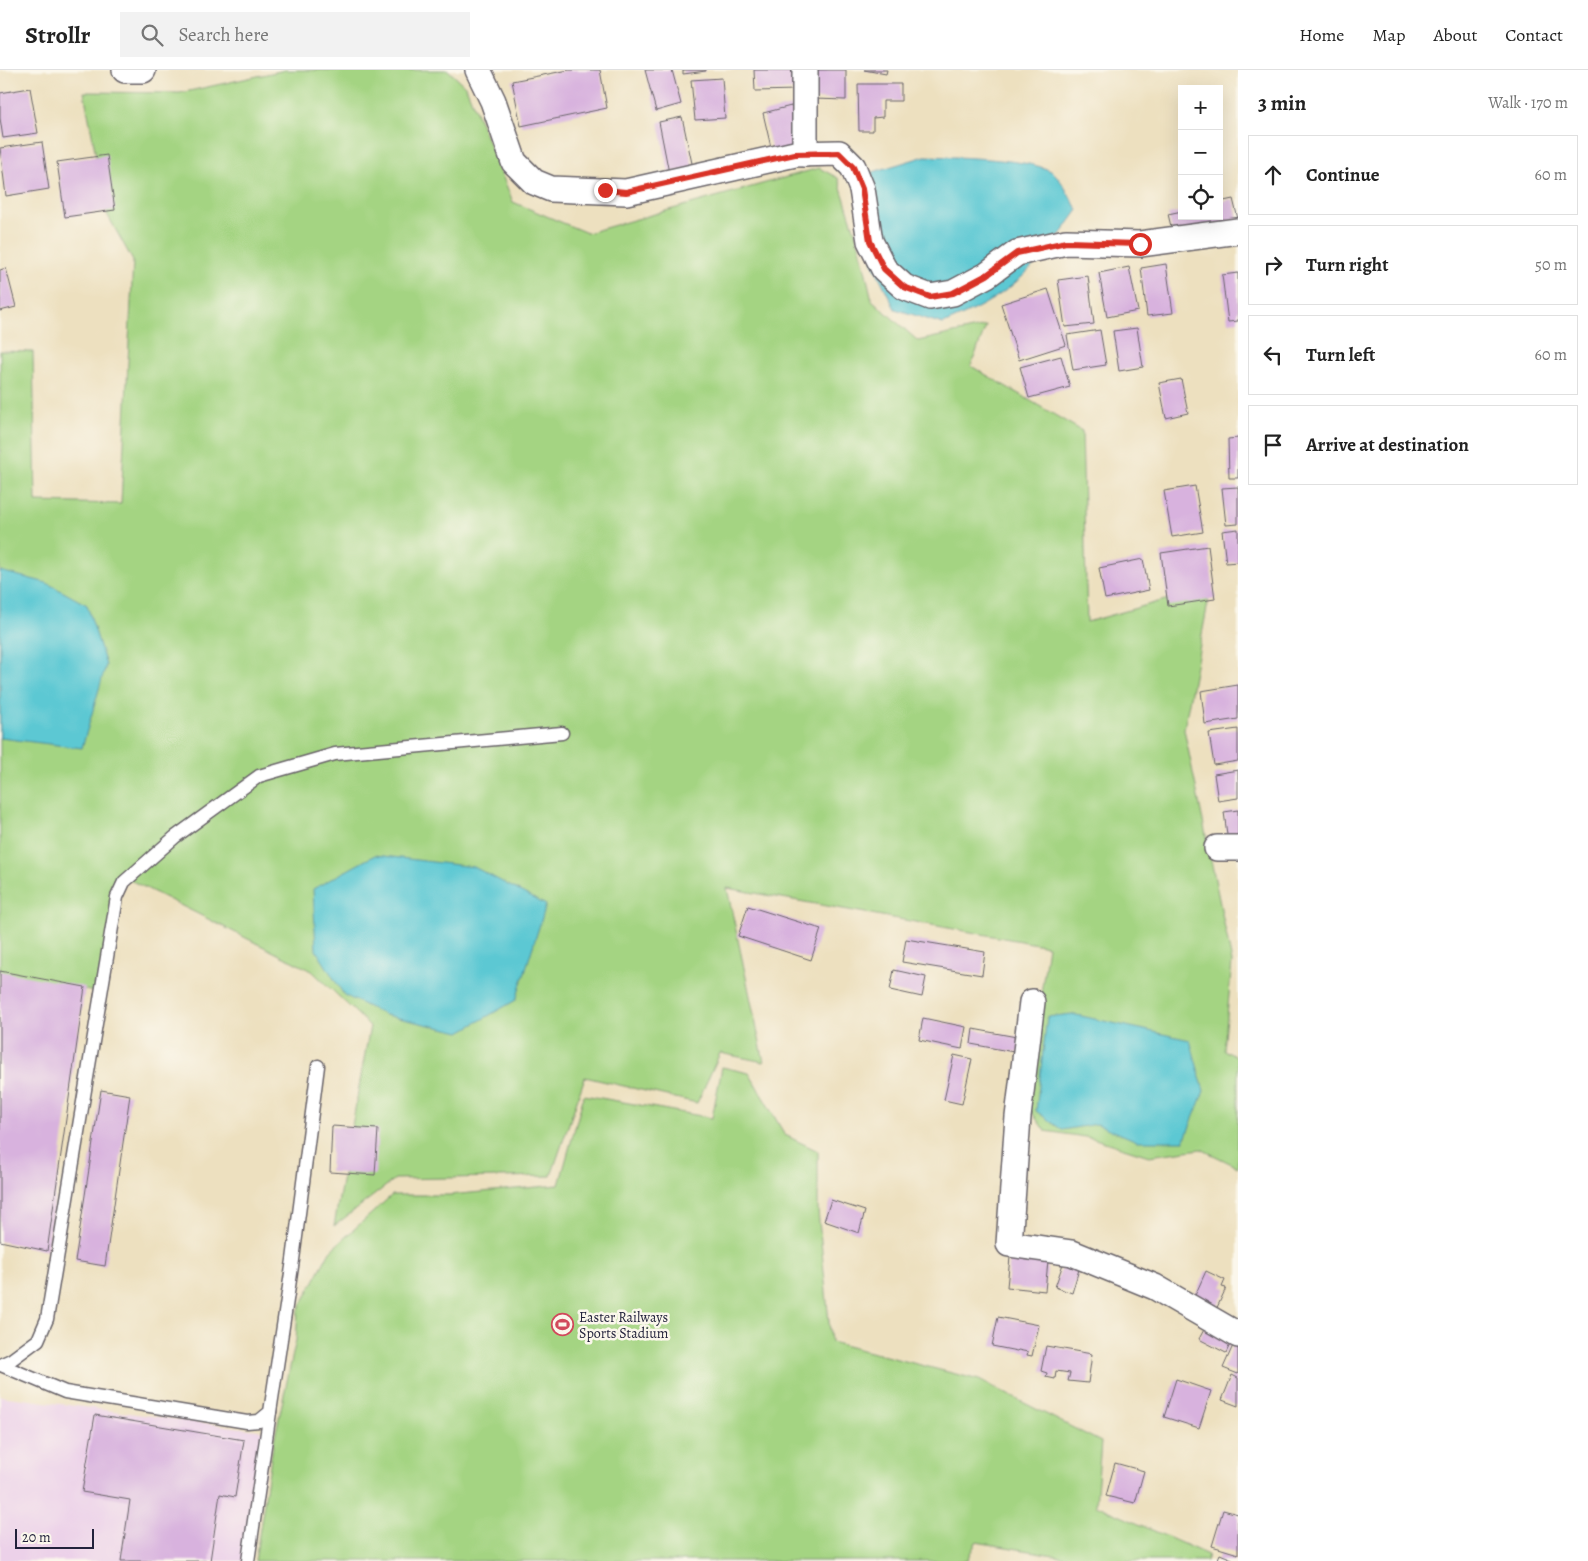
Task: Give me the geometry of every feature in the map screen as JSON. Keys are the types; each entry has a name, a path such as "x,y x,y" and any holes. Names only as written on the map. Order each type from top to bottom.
{"street":[{"path":"125,70 142,70"},
{"path":"478,70 493,102 514,162 534,182 551,188 626,192 795,154 839,153 853,167 862,189 870,241 884,269 904,287 930,297 953,293 987,275 1017,253 1066,242 1140,244 1238,232"},
{"path":"804,70 805,154"},
{"path":"1032,1002 1018,1117 1009,1244 1072,1253 1155,1287 1238,1335"}],"lane":[{"path":"1,1365 38,1340 47,1319 116,898 124,882 175,837 259,776 335,754 562,732"},
{"path":"248,1561 293,1260 318,1066"},
{"path":"1,1365 65,1392 247,1422 259,1421 270,1412"}],"shaded area":[{"path":"0,1396 272,1432 248,1561 0,1561"}],"green space":[{"path":"285,70 448,70 466,87 513,202 587,233 819,168 838,178 860,248 872,300 918,341 986,326 971,366 1082,431 1087,622 1211,587 1184,729 1232,962 1224,1050 1238,1058 1238,1167 1201,1149 1149,1156 1092,1138 1045,1131 1025,1103 1048,946 727,888 764,1062 720,1053 697,1103 585,1077 551,1176 395,1179 334,1226 370,1026 312,971 122,876 95,992 0,974 0,351 33,352 36,502 121,504 133,261 107,214 84,92 180,93"},
{"name":"Easter Railways Sports Stadium","path":"722,1067 749,1073 785,1135 818,1151 818,1211 831,1342 979,1380 1101,1442 1096,1505 1208,1555 1206,1561 1079,1561 1072,1558 976,1542 967,1561 255,1561 273,1445 296,1340 298,1311 330,1251 392,1195 449,1195 559,1185 584,1095 712,1118"}],"water":[{"path":"925,156 993,159 1046,169 1058,177 1078,210 1047,251 1020,279 986,303 943,324 895,309 873,264 871,194 873,172"},
{"path":"0,571 47,583 87,605 106,665 82,748 0,738"},
{"path":"375,855 474,867 546,905 516,1000 460,1032 385,1015 344,995 316,950 313,889"},
{"path":"1072,1014 1190,1040 1204,1091 1184,1141 1137,1141 1097,1124 1062,1130 1036,1111 1047,1017"}],"building":[{"path":"569,70 600,70 607,108 521,126 512,81"},
{"path":"645,70 672,70 681,104 656,111"},
{"path":"683,70 706,70 706,71 683,74"},
{"path":"754,70 797,70 797,90 755,91"},
{"path":"815,70 846,70 846,100 814,99"},
{"path":"864,70 887,70 886,74"},
{"path":"722,78 725,118 695,120 691,80"},
{"path":"858,84 901,84 901,101 883,101 883,117 873,118 873,131 859,131"},
{"path":"30,88 38,133 3,138 0,118 0,93"},
{"path":"791,106 802,149 773,156 763,113"},
{"path":"682,117 693,168 669,173 659,122"},
{"path":"42,142 49,189 6,196 0,148"},
{"path":"107,155 115,210 65,217 57,162"},
{"path":"1233,199 1238,219 1173,235 1168,214 1178,212 1178,220 1223,220 1223,201"},
{"path":"1166,264 1173,313 1147,316 1141,268"},
{"path":"1129,267 1138,311 1107,317 1099,273"},
{"path":"6,268 16,307 0,311 0,270"},
{"path":"1238,273 1238,321 1228,322 1222,275"},
{"path":"1088,276 1094,324 1065,327 1058,280"},
{"path":"1048,289 1066,345 1019,360 1001,304"},
{"path":"1137,328 1143,367 1119,371 1113,331"},
{"path":"1100,330 1106,365 1073,370 1067,335"},
{"path":"1061,356 1070,387 1029,398 1020,367"},
{"path":"1181,379 1188,413 1166,418 1159,383"},
{"path":"1238,438 1238,478 1229,478 1228,439"},
{"path":"1195,486 1203,532 1172,537 1164,491"},
{"path":"1238,487 1238,524 1226,525 1222,488"},
{"path":"1238,529 1238,562 1226,563 1222,531"},
{"path":"1208,546 1215,599 1168,606 1161,553"},
{"path":"1143,559 1149,590 1105,599 1099,568"},
{"path":"1238,685 1238,719 1205,724 1201,691"},
{"path":"1238,729 1238,761 1214,765 1209,733"},
{"path":"1238,770 1238,798 1218,801 1214,774"},
{"path":"1238,810 1238,840 1228,842 1224,812"},
{"path":"748,906 821,929 811,960 738,936"},
{"path":"906,939 985,952 982,975 902,962"},
{"path":"894,970 926,977 922,997 890,990"},
{"path":"0,971 85,987 47,1251 0,1241"},
{"path":"923,1018 966,1027 962,1049 919,1040"},
{"path":"973,1029 1022,1038 1019,1053 971,1044"},
{"path":"954,1055 972,1059 962,1104 944,1100"},
{"path":"101,1090 130,1095 105,1266 75,1261"},
{"path":"332,1126 378,1129 375,1175 330,1172"},
{"path":"831,1200 865,1211 859,1233 824,1221"},
{"path":"1010,1257 1048,1261 1045,1291 1007,1287"},
{"path":"1064,1261 1080,1266 1072,1293 1055,1287"},
{"path":"1206,1271 1225,1280 1222,1287 1226,1288 1215,1312 1192,1302"},
{"path":"998,1317 1039,1325 1032,1356 1027,1355 1028,1352 992,1346"},
{"path":"1208,1322 1234,1336 1226,1353 1199,1339"},
{"path":"1235,1341 1238,1342 1238,1374 1223,1368"},
{"path":"1046,1346 1092,1354 1088,1383 1068,1381 1070,1373 1056,1371 1055,1379 1046,1377 1047,1373 1041,1371"},
{"path":"1232,1375 1238,1378 1238,1406 1222,1400"},
{"path":"1176,1379 1211,1391 1199,1428 1164,1417"},
{"path":"95,1415 244,1440 235,1497 220,1494 210,1561 121,1561 130,1500 82,1492"},
{"path":"1115,1463 1144,1471 1135,1503 1106,1496"},
{"path":"1223,1510 1238,1514 1238,1554 1212,1546"},
{"path":"1220,1554 1237,1561 1217,1561"}],"place":[{"name":"Easter Railways Sports Stadium","path":"563,1325"}],"route":[{"path":"605,190 626,192 795,154 839,153 853,167 862,189 870,241 884,269 904,287 930,297 953,293 987,275 1017,253 1066,242 1140,244"}]}
